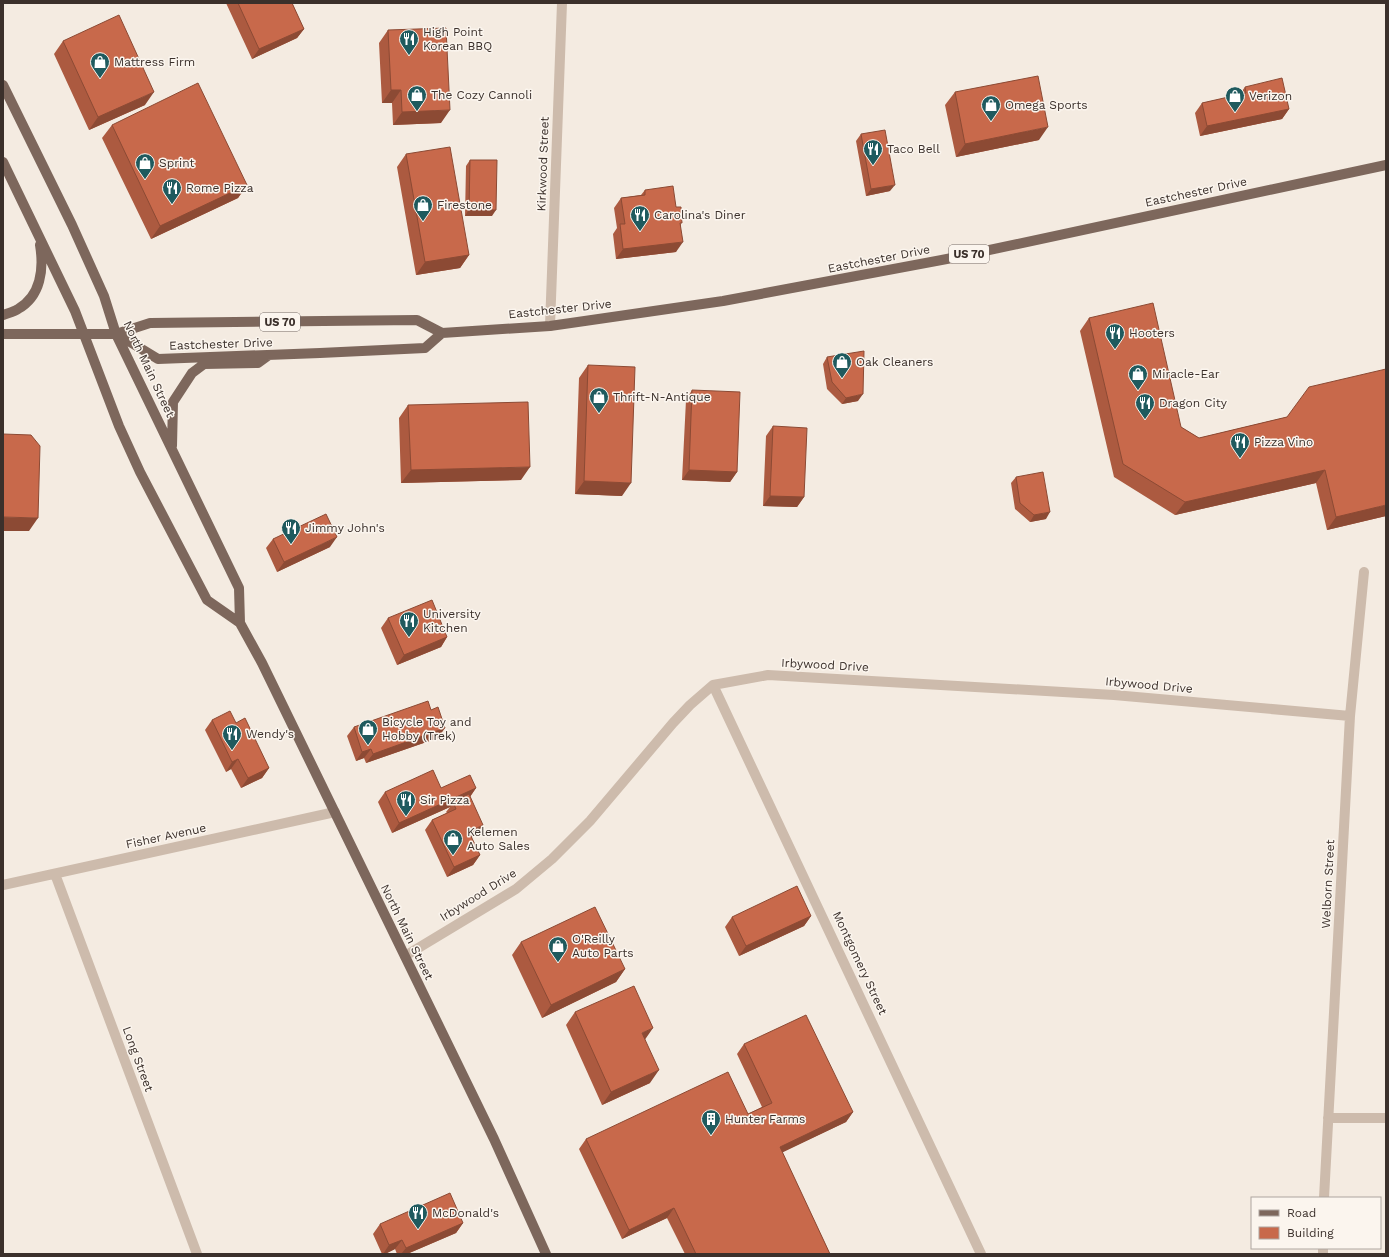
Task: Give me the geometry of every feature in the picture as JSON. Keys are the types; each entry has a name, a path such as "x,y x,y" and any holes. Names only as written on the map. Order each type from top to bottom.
{"main road":[{"name":"North Main Street","path":"3,85 72,225 104,296 116,334 239,588 240,623"},
{"name":"North Main Street","path":"3,162 75,312 119,426 140,472 207,600 240,623 262,663 494,1139 546,1254"},
{"name":"Eastchester Drive","path":"116,334 150,323 417,320 442,333 550,326 723,301 952,258 1386,165"},
{"path":"3,315 18,309 34,295 40,283 41,252 38,235"},
{"name":"Eastchester Drive","path":"116,334 158,359 425,348 442,333"},
{"name":"US 70","path":"3,334 116,334"},
{"path":"172,448 173,402 192,373 204,364 258,363 269,355"}],"street":[{"name":"Kirkwood Street","path":"550,326 562,3"},
{"name":"Welborn Street","path":"1324,1197 1350,716 1364,572"},
{"name":"Irbywood Drive","path":"405,956 516,888 552,859 590,821 673,723 690,705 713,685 768,675 1114,695 1350,716"},
{"name":"Montgomery Street","path":"713,685 981,1254"},
{"name":"Fisher Avenue","path":"3,885 335,812"},
{"name":"Long Street","path":"55,874 197,1254"},
{"path":"1328,1118 1386,1118"}],"building":[{"path":"238,3 292,3 304,29 259,49"},
{"path":"119,15 154,92 98,117 63,41"},
{"path":"446,28 450,110 402,112 401,90 391,90 388,30"},
{"path":"1038,76 1048,127 965,144 955,92"},
{"path":"1282,78 1289,109 1207,126 1202,103 1246,93 1245,87"},
{"path":"198,83 247,185 160,226 112,125"},
{"name":"Taco Bell","path":"885,130 895,185 871,189 861,134"},
{"path":"450,147 469,255 425,262 406,154"},
{"path":"470,160 497,160 496,210 469,209"},
{"path":"673,186 676,207 681,207 682,223 680,223 683,242 623,249 620,224 625,224 621,198 645,195 645,190"},
{"path":"1153,303 1181,427 1199,438 1287,417 1309,387 1386,369 1386,505 1336,517 1325,470 1185,502 1123,464 1089,318"},
{"path":"864,351 863,394 846,398 832,382 827,357"},
{"path":"588,365 635,367 631,483 584,481"},
{"path":"692,390 740,392 737,472 689,470"},
{"path":"528,402 530,467 411,470 408,405"},
{"path":"773,426 807,428 804,497 770,496"},
{"path":"3,434 31,435 40,446 38,518 3,517"},
{"path":"1043,472 1050,512 1034,515 1020,503 1016,477"},
{"path":"326,514 337,537 284,562 273,539"},
{"path":"432,600 447,637 404,655 388,618"},
{"path":"428,701 431,710 438,707 445,728 373,754 371,749 362,752 354,727"},
{"path":"230,711 236,723 245,718 269,768 248,778 238,759 232,762 212,720"},
{"name":"Sir Pizza","path":"433,770 441,788 470,775 476,788 399,823 385,792"},
{"path":"469,794 483,825 469,832 480,855 454,867 432,820 456,809 453,802"},
{"path":"797,886 811,916 746,946 732,917"},
{"path":"595,907 625,969 551,1005 521,942"},
{"path":"634,986 653,1028 642,1033 659,1070 611,1092 575,1012"},
{"name":"Hunter Farms","path":"806,1015 853,1112 780,1147 830,1254 696,1254 674,1208 629,1230 586,1139 728,1072 748,1114 772,1103 744,1044"},
{"path":"450,1193 463,1223 406,1248 402,1240 389,1245 380,1224"}],"place":[{"name":"High Point Korean BBQ","path":"409,56"},
{"name":"Mattress Firm","path":"100,79"},
{"name":"The Cozy Cannoli","path":"417,112"},
{"name":"Verizon","path":"1235,113"},
{"name":"Omega Sports","path":"991,122"},
{"name":"Taco Bell","path":"873,166"},
{"name":"Sprint","path":"145,180"},
{"name":"Rome Pizza","path":"172,205"},
{"name":"Firestone","path":"423,222"},
{"name":"Carolina's Diner","path":"640,232"},
{"name":"Hooters","path":"1115,350"},
{"name":"Oak Cleaners","path":"842,379"},
{"name":"Miracle-Ear","path":"1138,391"},
{"name":"Thrift-N-Antique","path":"599,414"},
{"name":"Dragon City","path":"1145,420"},
{"name":"Pizza Vino","path":"1240,459"},
{"name":"Jimmy John's","path":"291,545"},
{"name":"University Kitchen","path":"409,638"},
{"name":"Bicycle Toy and Hobby (Trek)","path":"368,746"},
{"name":"Wendy's","path":"232,751"},
{"name":"Sir Pizza","path":"406,817"},
{"name":"Kelemen Auto Sales","path":"453,856"},
{"name":"O'Reilly Auto Parts","path":"558,963"},
{"name":"Hunter Farms","path":"711,1136"},
{"name":"McDonald's","path":"418,1230"}]}
